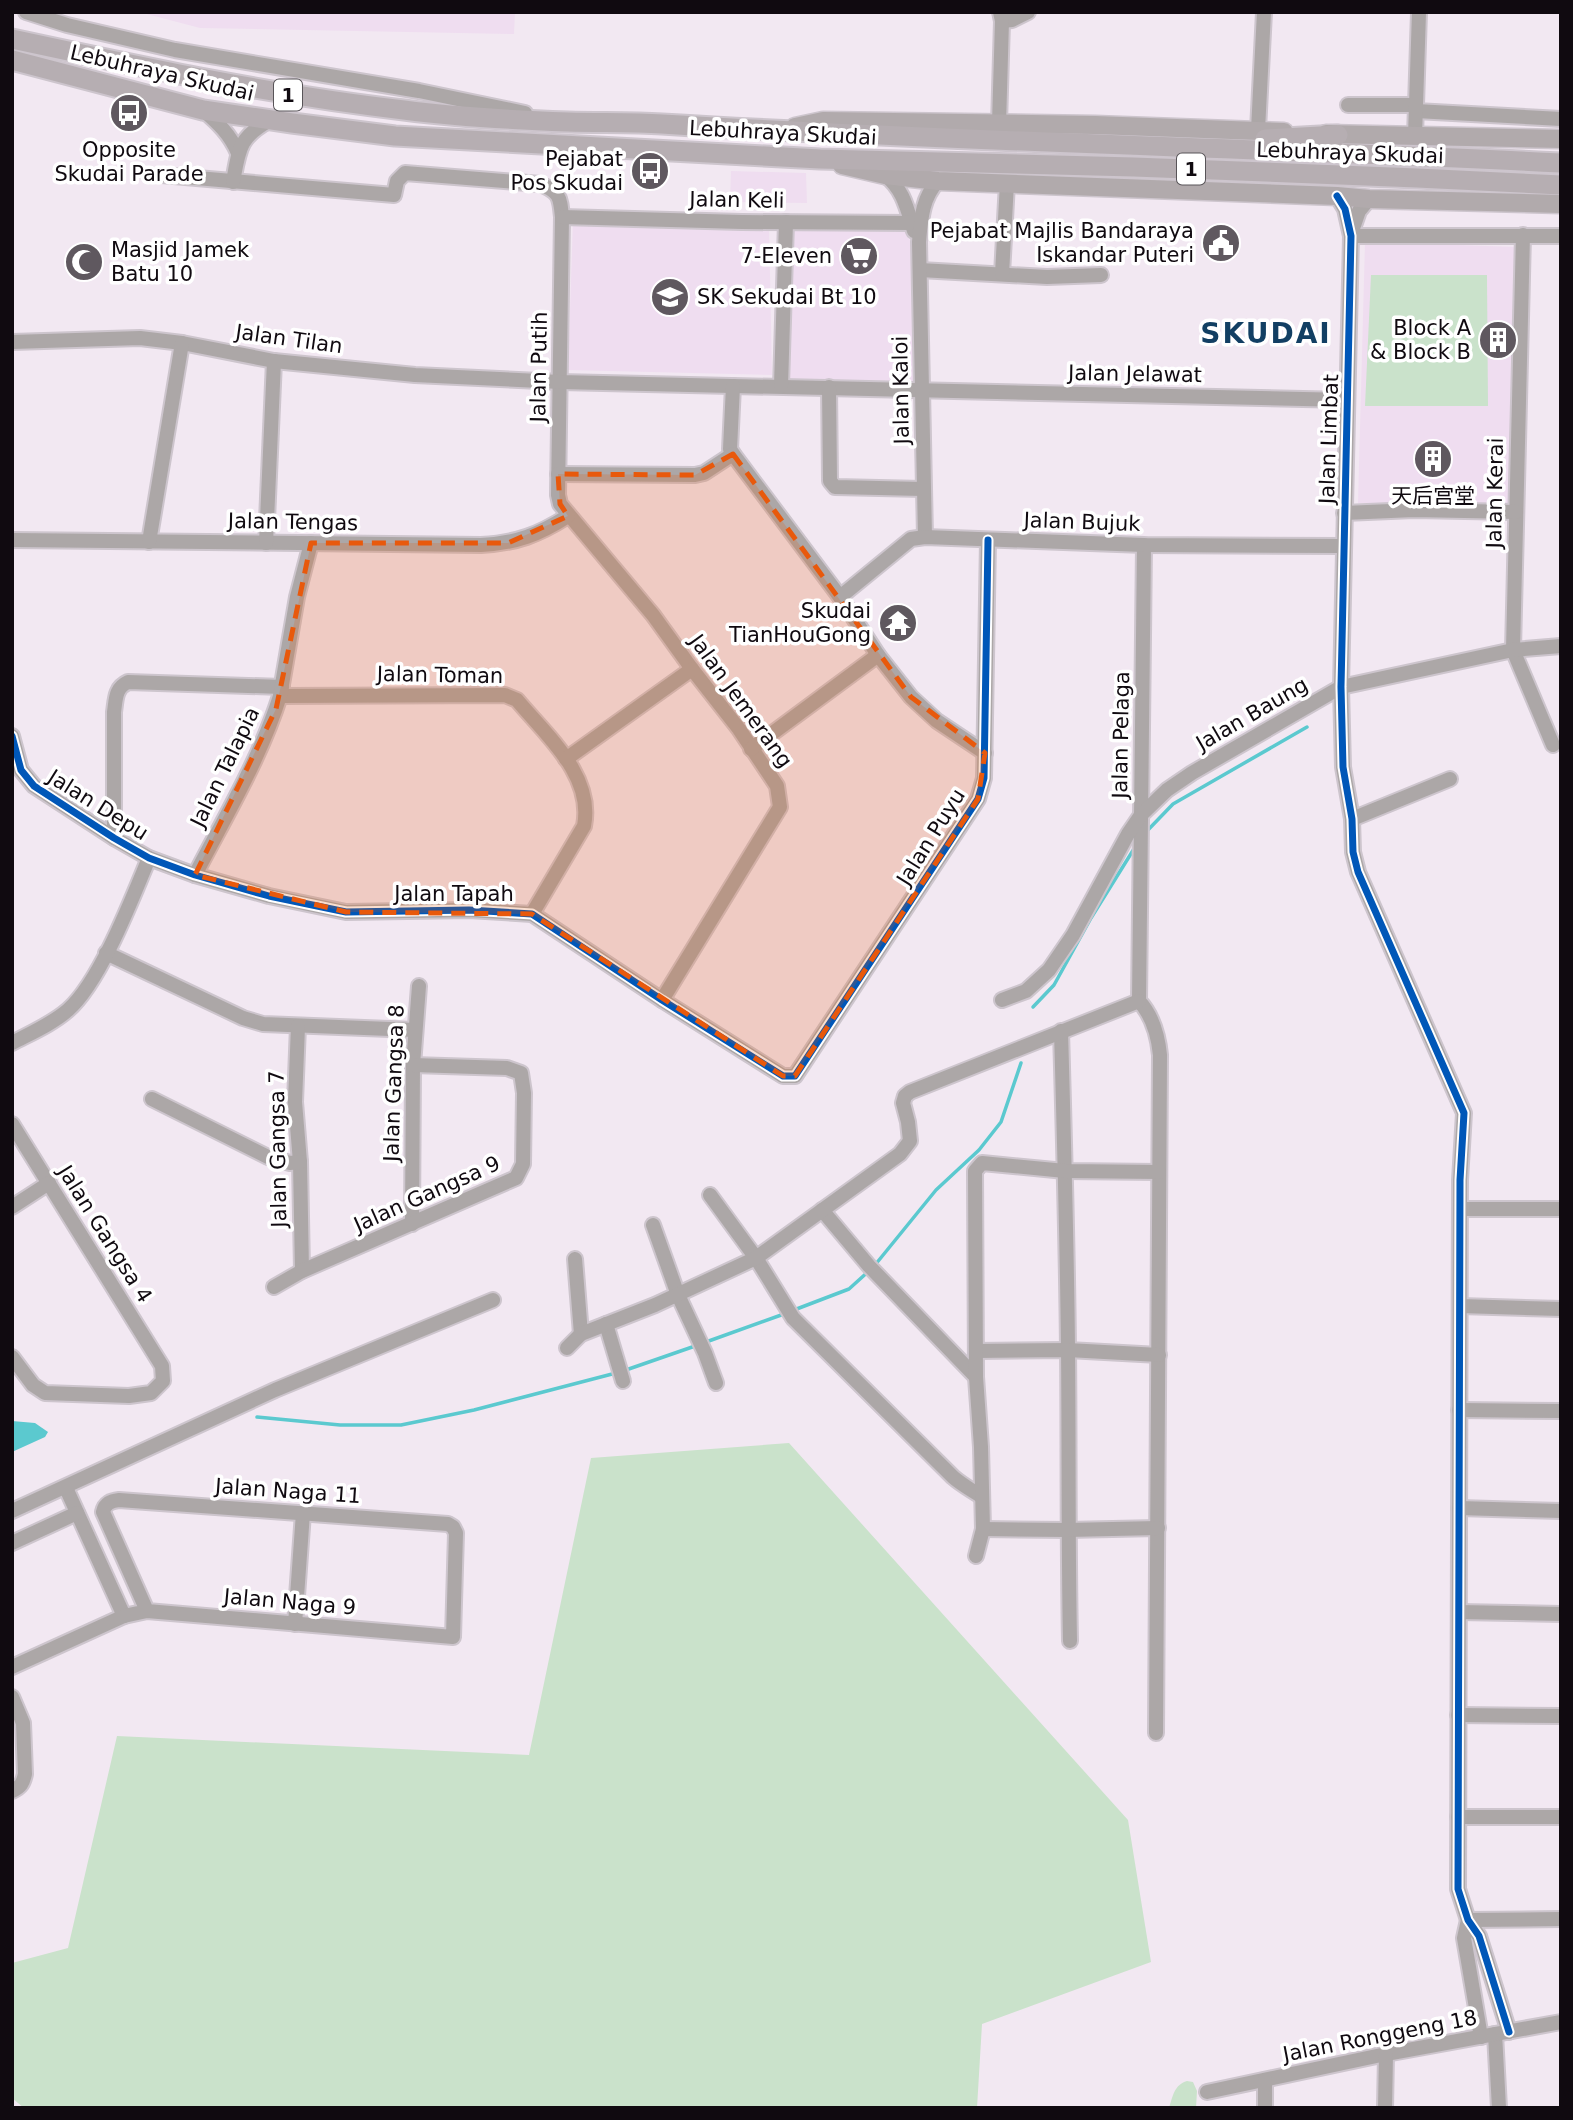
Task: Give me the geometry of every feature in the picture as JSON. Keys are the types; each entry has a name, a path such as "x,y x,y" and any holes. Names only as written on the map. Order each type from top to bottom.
{"highway":[{"name":"Lebuhraya Skudai","path":"12,38 297,97 409,111 567,122 645,123 772,131 1561,163"},
{"name":"Lebuhraya Skudai","path":"12,60 203,110 395,136 820,159 1134,167 1561,185"},
{"path":"1128,145 1338,135"}],"main road":[{"path":"772,131 823,121 1095,125 1338,135 1561,139"},
{"path":"820,159 886,175 939,181 1561,204"}],"street":[{"path":"26,12 69,19 175,50 419,91 567,122"},
{"path":"999,124 1001,17 1012,19 1028,12"},
{"path":"1258,130 1264,12"},
{"path":"1415,136 1419,12"},
{"path":"1348,105 1561,119"},
{"path":"203,110 224,129 238,153"},
{"path":"233,182 242,142 270,120"},
{"path":"162,175 394,195 397,181 405,173 540,184 552,189 560,198 562,217"},
{"name":"Jalan Kaloi","path":"886,175 900,190 919,242"},
{"name":"Jalan Kaloi","path":"925,537 919,242 923,206 927,195 939,181"},
{"path":"1002,274 1007,183"},
{"name":"Jalan Limbat","path":"1337,196 1345,209 1351,236 1341,687 1343,767 1352,819 1353,852 1358,872 1464,1113 1460,1209 1458,1889 1468,1920"},
{"name":"Jalan Limbat","path":"1351,236 1359,211 1369,199"},
{"name":"Jalan Keli","path":"562,217 912,223"},
{"name":"Jalan Putih","path":"562,217 558,474 560,504 568,516"},
{"path":"781,386 786,222"},
{"name":"Jalan Kerai","path":"1523,234 1513,650 1553,745"},
{"path":"1351,236 1561,236"},
{"path":"920,270 1047,277 1101,275"},
{"name":"Jalan Tilan","path":"12,342 140,338 182,343 274,361 415,375 733,386"},
{"path":"149,542 182,343"},
{"path":"266,543 274,361"},
{"path":"733,386 730,449 733,454 911,697 937,720 985,753"},
{"name":"Jalan Jelawat","path":"733,386 1348,400"},
{"path":"829,387 830,481 835,487 923,489"},
{"path":"558,474 695,475 704,473 733,454"},
{"path":"1344,513 1414,510 1516,512"},
{"name":"Jalan Tengas","path":"12,540 508,544 549,528 568,516"},
{"name":"Jalan Jemerang","path":"568,516 653,615 734,723 777,786 780,807 662,1000"},
{"name":"Jalan Bujuk","path":"840,597 911,539 925,537 1144,545 1343,547"},
{"name":"Jalan Puyu","path":"795,1076 978,799 984,778 985,753 988,540"},
{"path":"281,691 297,597 310,543"},
{"name":"Jalan Pelaga","path":"1002,1000 1026,991 1049,971 1073,935 1141,815 1144,545"},
{"name":"Jalan Baung","path":"1141,815 1167,790 1192,773 1341,687 1513,650 1561,646"},
{"path":"751,749 878,655"},
{"path":"566,759 692,669"},
{"name":"Jalan Talapia","path":"114,838 116,694 124,684 142,682 281,691 260,748 195,875"},
{"name":"Jalan Toman","path":"281,691 505,695 517,701 566,759 577,777 586,811 584,826 532,914"},
{"name":"Jalan Depu","path":"12,736 21,770 34,786 149,858 195,875"},
{"path":"1352,819 1450,779"},
{"path":"1141,815 1139,1001 1153,1021 1160,1047 1156,1733"},
{"path":"12,1043 69,1009 86,989 106,953 149,858"},
{"name":"Jalan Tapah","path":"195,875 270,896 346,912 469,909 532,914 783,1076 795,1076"},
{"path":"106,953 243,1018 264,1024 415,1030"},
{"name":"Jalan Gangsa 8","path":"412,1224 413,1065 419,986"},
{"path":"567,1348 581,1334 756,1258 900,1154 910,1141 903,1103 910,1091 1139,1001"},
{"name":"Jalan Gangsa 7","path":"298,1026 295,1102 300,1162 302,1271"},
{"path":"1061,1031 1068,1350 1067,1530 1070,1641"},
{"name":"Jalan Gangsa 9","path":"274,1287 302,1271 516,1178 523,1164 524,1093 521,1073 507,1068 413,1065"},
{"path":"152,1099 268,1157 290,1163 300,1162"},
{"name":"Jalan Gangsa 4","path":"12,1124 162,1366 163,1381 150,1393 129,1396 45,1393 33,1385 12,1357"},
{"path":"976,1556 983,1529 976,1377 975,1171 982,1163 1065,1171 1159,1172"},
{"path":"12,1207 49,1183"},
{"path":"710,1195 756,1258 790,1312 953,1477 965,1488 982,1497"},
{"path":"1460,1209 1561,1209"},
{"path":"822,1210 869,1266 976,1377"},
{"path":"653,1225 678,1294 716,1383"},
{"path":"575,1259 581,1334"},
{"path":"12,1511 275,1390 493,1300"},
{"path":"1460,1306 1561,1309"},
{"path":"606,1324 621,1374"},
{"path":"976,1351 1068,1350 1159,1355"},
{"path":"1460,1410 1561,1411"},
{"path":"66,1488 124,1616"},
{"name":"Jalan Naga 11","path":"147,1611 103,1512 104,1506 111,1501 448,1524 456,1533 453,1637"},
{"path":"1459,1508 1561,1511"},
{"path":"12,1543 77,1513"},
{"path":"295,1624 303,1513"},
{"path":"983,1529 1158,1528"},
{"name":"Jalan Naga 9","path":"12,1667 124,1616 147,1611 453,1637"},
{"path":"1459,1612 1561,1614"},
{"path":"12,1698 23,1723 25,1774 24,1782 12,1791"},
{"path":"1458,1715 1561,1716"},
{"path":"1458,1817 1561,1817"},
{"path":"1468,1920 1561,1919"},
{"path":"1468,1920 1479,1936 1495,2034 1499,2108"},
{"path":"1468,1920 1464,1938 1495,2034"},
{"name":"Jalan Ronggeng 18","path":"1207,2092 1386,2054 1561,2022"},
{"path":"1385,2108 1386,2054"},
{"path":"1265,2080 1265,2108"}],"highlighted area":[{"path":"733,454 911,697 985,753 978,799 795,1076 783,1076 532,914 346,912 195,875 276,709 311,543 508,543 568,516 560,504 558,474 695,475"}],"shaded area":[{"path":"139,12 515,12 514,34 200,28"},
{"path":"731,171 806,173 807,203 730,202"},
{"name":"SK Sekudai Bt 10","path":"573,219 769,225 772,375 568,370"},
{"path":"790,226 906,227 911,244 914,382 786,379"},
{"path":"1365,242 1518,247 1509,506 1358,503"}],"green space":[{"path":"1371,275 1487,275 1488,406 1365,406"},
{"path":"789,1443 1128,1820 1151,1962 982,2024 977,2108 24,2108 12,2098 12,1963 68,1948 117,1736 529,1755 591,1458"},
{"path":"1187,2081 1193,2082 1197,2091 1196,2108 1169,2108 1177,2088"}],"water":[{"path":"12,1421 35,1423 48,1432 45,1437 12,1452"}],"waterway":[{"path":"1146,832 1173,804 1307,727"},
{"path":"1033,1007 1054,985 1091,918 1137,844"},
{"path":"875,1265 936,1190 979,1150 1001,1122 1021,1063"},
{"path":"794,1310 849,1289 870,1270"},
{"path":"706,1342 784,1314"},
{"path":"623,1371 698,1345"},
{"path":"257,1417 340,1425 401,1425 474,1410 616,1373"}],"cycle path":[{"path":"1337,196 1345,209 1351,236 1341,687 1343,767 1352,819 1353,852 1358,872 1464,1113 1460,1180 1458,1889 1468,1920 1479,1936 1509,2032"},
{"path":"12,736 21,770 34,786 149,858 195,875 269,896 346,912 469,910 532,914 783,1076 795,1076 978,799 984,778 988,540"}],"place":[{"name":"Opposite Skudai Parade","path":"129,113"},
{"name":"Pejabat Pos Skudai","path":"650,171"},
{"name":"Pejabat Majlis Bandaraya Iskandar Puteri","path":"1221,243"},
{"name":"7-Eleven","path":"859,256"},
{"name":"Masjid Jamek Batu 10","path":"84,262"},
{"name":"SK Sekudai Bt 10","path":"670,297"},
{"name":"Block A & Block B","path":"1498,340"},
{"name":"天后宫堂","path":"1433,459"},
{"name":"Skudai TianHouGong","path":"898,623"}],"district":[{"name":"SKUDAI","path":"1266,333"}]}
